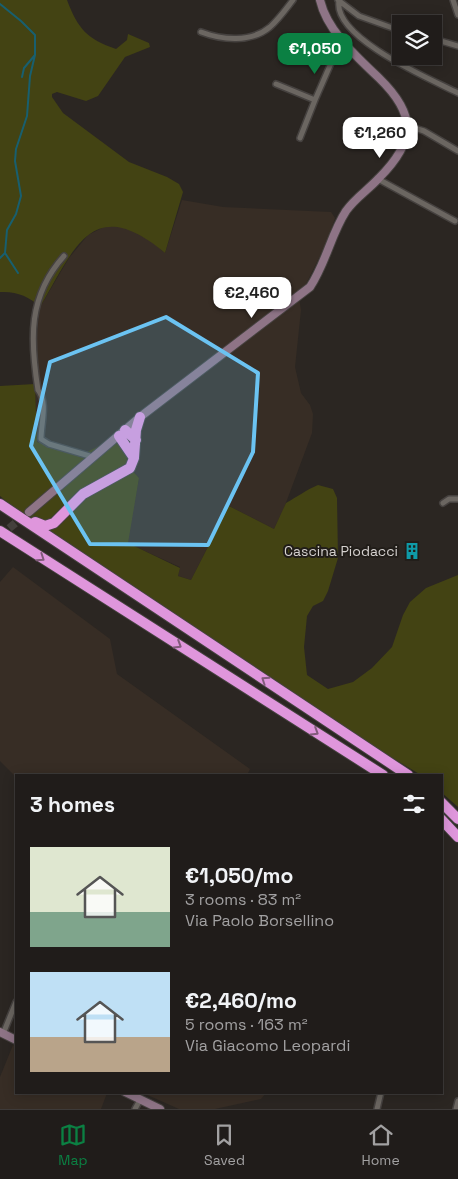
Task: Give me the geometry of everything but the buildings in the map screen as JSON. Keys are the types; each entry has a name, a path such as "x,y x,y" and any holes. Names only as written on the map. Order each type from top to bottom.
{"highway":[{"path":"0,500 42,525 50,525 60,518 83,494 130,468 134,458 136,440 143,415"},
{"path":"122,433 136,440"},
{"path":"122,433 134,458"},
{"path":"0,504 406,774"},
{"path":"60,518 58,530 63,540 114,574 132,591"},
{"path":"0,531 381,774"},
{"path":"443,804 458,819"},
{"path":"443,821 458,837"}],"street":[{"path":"201,32 227,38 241,38 261,33 275,22 294,0"},
{"path":"29,512 143,415 310,287 319,274 344,214 360,194 378,179 395,158 408,126 407,117 400,100 358,58 342,38 326,16 320,0"},
{"path":"338,0 359,16 392,27"},
{"path":"338,0 341,18 358,37 458,94"},
{"path":"453,0 458,15"},
{"path":"300,138 342,38"},
{"path":"442,41 458,46"},
{"path":"276,84 316,100"},
{"path":"408,126 424,131 458,151"},
{"path":"378,179 455,221"},
{"path":"64,256 40,292 35,308 34,348 38,390 42,395 43,406 41,439 49,444 94,457"},
{"path":"443,503 449,499 458,499"},
{"path":"14,1016 2,1033 15,1040"},
{"path":"129,1094 160,1109"},
{"path":"377,1109 381,1094"},
{"path":"135,1109 140,1100"},
{"path":"456,1109 458,1101"}],"highlighted area":[{"path":"166,317 258,373 253,452 208,545 90,544 31,446 50,362"}],"shaded area":[{"path":"0,0 67,0 80,26 98,41 116,49 127,40 128,34 149,43 150,47 125,57 98,96 86,101 57,92 52,94 52,97 63,113 129,162 167,177 179,184 183,192 165,253 140,236 120,228 103,228 89,235 76,248 40,307 22,295 0,292"},
{"path":"182,200 223,207 331,212 335,218 328,240 299,298 301,310 295,367 301,393 310,405 313,414 312,433 284,508 274,529 229,506 191,580 178,576 180,567 127,543 139,478 130,468 136,430 81,455 37,442 34,362 40,307 69,258 88,235 108,225 128,228 148,238 165,253"},
{"path":"35,384 37,442 81,455 119,436 131,450 130,468 139,478 128,543 180,568 178,576 191,580 229,506 274,529 286,503 318,485 333,489 337,498 338,558 323,601 313,606 307,616 304,647 307,675 328,689 353,682 372,668 392,647 403,615 410,602 426,588 458,575 458,807 443,794 443,774 419,774 386,754 16,510 0,496 0,386"},
{"path":"13,567 110,639 117,674 250,769 248,774 15,774 15,776 0,761 0,582"},
{"path":"13,1045 15,1046 15,1094 107,1094 101,1109 0,1109 0,1077"},
{"path":"145,1094 265,1094 261,1099 215,1109 179,1109"}],"waterway":[{"path":"0,4 35,35 35,55 30,76 27,116 16,149 15,161 21,196 16,214 7,230 5,253 0,258"},
{"path":"22,77 24,68 35,55"},
{"path":"5,253 18,273"}],"tunnel":[{"path":"0,536 25,515"}],"place":[{"name":"Cascina Piodacci","path":"412,551"}]}
